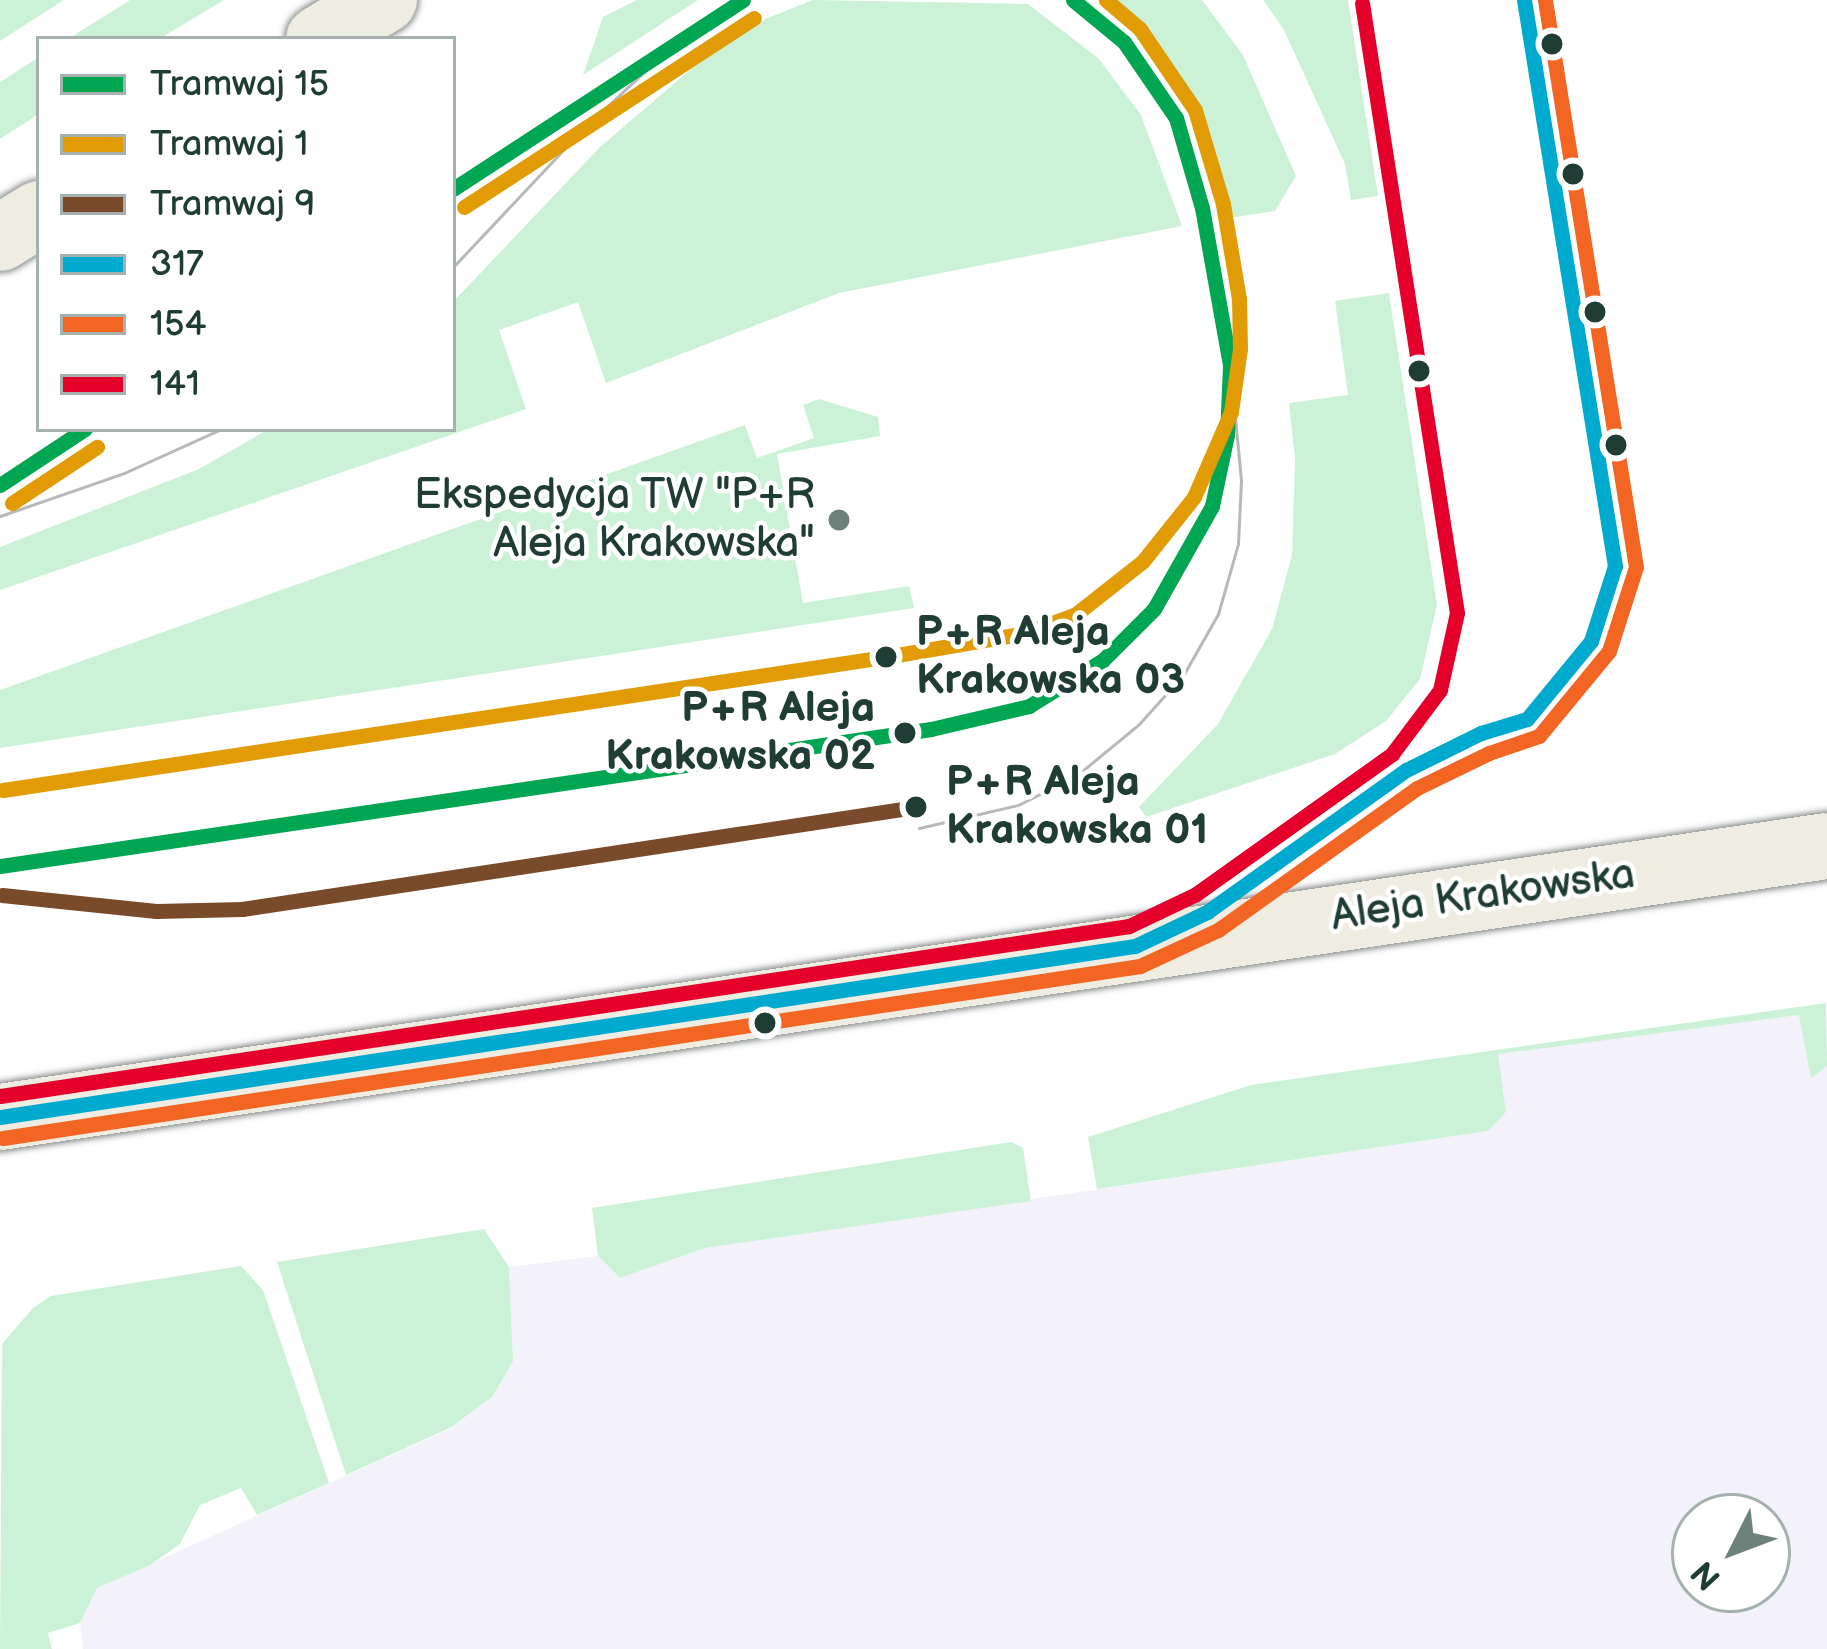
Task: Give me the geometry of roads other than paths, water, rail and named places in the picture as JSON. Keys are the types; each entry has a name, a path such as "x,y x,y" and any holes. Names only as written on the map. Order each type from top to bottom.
{"main road":[{"path":"324,36 384,0"},
{"path":"0,238 36,216"},
{"name":"Aleja Krakowska","path":"0,1117 1827,846"}],"tram line":[{"name":"15","path":"456,187 743,0"},
{"name":"15","path":"0,866 931,729 1029,706 1103,660 1154,609 1212,506 1227,435 1230,365 1202,208 1176,118 1124,42 1073,0"},
{"name":"1","path":"3,790 885,657 1025,633 1076,614 1143,561 1194,497 1231,412 1240,349 1239,299 1223,204 1195,110 1140,29 1106,0"},
{"name":"1","path":"464,207 754,18"},
{"path":"456,264 587,125 673,45"},
{"path":"919,828 1018,805 1076,776 1139,724 1184,674 1218,614 1238,544 1241,480 1230,365"},
{"name":"15","path":"0,485 80,432"},
{"path":"0,516 124,473 214,432"},
{"name":"1","path":"12,503 97,447"},
{"name":"9","path":"2,895 156,911 242,909 916,807"}],"place":[{"name":"Ekspedycja TW \"P+R Aleja Krakowska\"","path":"839,520"},
{"name":"P+R Aleja Krakowska 03","path":"886,657"},
{"name":"P+R Aleja Krakowska 02","path":"905,733"},
{"name":"P+R Aleja Krakowska 01","path":"916,807"}]}
